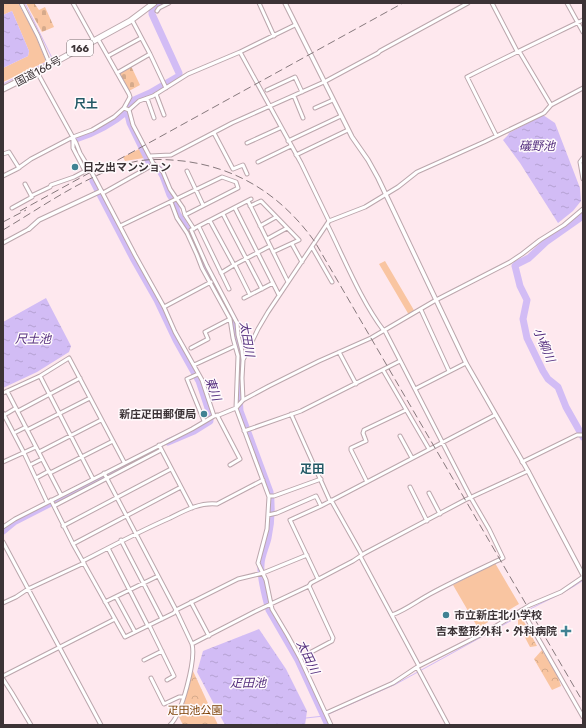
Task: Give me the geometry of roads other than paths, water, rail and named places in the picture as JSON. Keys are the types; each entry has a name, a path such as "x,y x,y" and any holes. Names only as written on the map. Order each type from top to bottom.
{"highway":[{"name":"国道166号","path":"3,89 132,20 154,3"}],"street":[{"path":"21,3 38,36 50,65"},
{"path":"3,176 31,159 73,137 92,130 114,117 124,108 130,97 108,56 96,40 74,4 79,3"},
{"path":"144,3 147,9"},
{"path":"157,11 159,8 169,3"},
{"path":"259,3 274,36"},
{"path":"285,3 348,130 368,160 386,195 466,363 528,471 583,576 561,592 535,602 488,631 418,666 393,683 326,713"},
{"path":"150,156 172,156 232,123 324,82 468,3"},
{"path":"492,3 518,51 551,105"},
{"path":"567,3 583,32"},
{"path":"132,20 166,88"},
{"path":"496,135 467,77 583,20"},
{"path":"194,229 184,215 179,201 176,199 163,172 153,162 133,125 130,110 134,104 156,94 188,74 240,52 295,25"},
{"path":"108,56 142,38"},
{"path":"240,52 296,155 368,306 385,331 503,558 453,582 392,616"},
{"path":"117,73 150,54"},
{"path":"37,72 73,137 80,153 90,168 100,192 164,307 175,332 202,380 215,415 240,459 230,465"},
{"path":"267,90 295,77 302,92"},
{"path":"243,360 258,329 328,222 365,207 386,195 417,172 544,113 551,105 583,88"},
{"path":"156,94 164,115"},
{"path":"294,96 303,118"},
{"path":"147,98 154,118"},
{"path":"315,108 333,100"},
{"path":"124,108 130,110"},
{"path":"288,141 341,116"},
{"path":"246,143 280,128"},
{"path":"296,155 348,130"},
{"path":"214,133 233,169 243,165 247,174"},
{"path":"73,137 73,148 85,171"},
{"path":"258,162 291,146"},
{"path":"3,154 9,152 18,168"},
{"path":"583,158 580,162 583,179"},
{"path":"3,243 29,229 38,220 100,192 151,166"},
{"path":"12,208 50,187 51,185 63,182 90,168"},
{"path":"187,171 203,205"},
{"path":"120,226 222,177 236,182 238,188 184,215"},
{"path":"25,184 32,196"},
{"path":"243,400 243,360 235,318 207,266 191,230 251,199"},
{"path":"248,201 288,282"},
{"path":"250,206 261,201 299,240 273,252"},
{"path":"171,202 177,218 187,233 202,268 230,319 238,363 236,408 269,496 265,540 258,563 266,580 270,604 300,658 331,725"},
{"path":"235,208 279,295"},
{"path":"3,527 15,519 106,476 215,415 236,408 243,400 319,361 385,331 436,300 522,254 540,240 564,225 583,209"},
{"path":"223,214 262,289"},
{"path":"260,226 276,217"},
{"path":"210,221 250,295"},
{"path":"199,227 229,290"},
{"path":"267,239 287,228"},
{"path":"292,244 302,262"},
{"path":"221,273 270,246"},
{"path":"312,247 332,282"},
{"path":"164,307 214,280"},
{"path":"244,298 273,283"},
{"path":"421,310 449,371"},
{"path":"191,348 208,339 205,332 230,319"},
{"path":"194,365 235,346"},
{"path":"339,352 356,384"},
{"path":"3,393 40,376 69,358 124,462"},
{"path":"244,431 292,414 356,384 400,361"},
{"path":"415,389 466,363"},
{"path":"383,370 429,449"},
{"path":"198,374 187,380 204,421"},
{"path":"40,376 93,479"},
{"path":"80,378 17,410 4,413 72,544 84,562 124,637 174,613 176,610 238,578 263,573 307,555"},
{"path":"7,391 61,495"},
{"path":"16,432 90,398"},
{"path":"367,482 351,448 366,440 363,433 364,430 406,410"},
{"path":"292,414 331,501 361,555 418,666 446,725"},
{"path":"318,579 290,520 331,501 495,415"},
{"path":"39,452 101,420"},
{"path":"522,462 577,435 582,435"},
{"path":"400,436 412,458"},
{"path":"38,477 113,441"},
{"path":"3,462 36,447"},
{"path":"51,503 61,495 93,479 106,476 124,462 160,447"},
{"path":"160,447 192,508"},
{"path":"32,464 42,459"},
{"path":"63,526 171,469"},
{"path":"192,644 309,586 311,583 353,561 361,555 471,498 528,471"},
{"path":"106,476 176,610 194,650 192,664 183,697 175,718 170,725"},
{"path":"269,496 274,496 321,479"},
{"path":"3,603 28,589 84,562 135,533 192,508 209,503 217,504 263,480"},
{"path":"72,544 181,487"},
{"path":"410,487 427,521"},
{"path":"429,493 440,514"},
{"path":"268,515 278,513 316,496 321,506"},
{"path":"121,540 162,619"},
{"path":"3,542 101,725"},
{"path":"108,548 174,676 167,680"},
{"path":"105,602 158,576"},
{"path":"300,658 332,641 333,638 309,586"},
{"path":"116,597 135,632"},
{"path":"191,602 209,636"},
{"path":"522,610 583,717"},
{"path":"3,676 115,619"},
{"path":"144,660 162,651"},
{"path":"151,678 164,704 179,697 183,697"},
{"path":"3,679 31,725"}],"water":[{"path":"12,11 29,51 28,56 3,68 3,15"},
{"name":"礒野池","path":"543,115 555,123 580,188 581,201 573,211 558,223 520,163 503,140 509,133"},
{"name":"尺土池","path":"46,298 71,346 69,352 37,372 3,388 3,322"},
{"name":"疋田池","path":"259,629 286,669 307,711 305,725 225,725 197,672 203,651"}],"waterway":[{"path":"25,3 52,58"},
{"name":"太田川","path":"161,3 152,10 152,14 179,76 150,93 132,101 127,111 130,123 149,162 159,169 163,176 170,195 175,203 177,213 189,232 204,267 234,320 241,363 239,396 240,411 270,492 270,527 261,565 261,575 265,594 269,610 298,660 328,725"},
{"path":"3,84 45,63"},
{"name":"東川","path":"76,139 90,134 116,120 127,111"},
{"name":"東川","path":"74,142 76,150 86,169"},
{"name":"東川","path":"93,181 199,381 210,414 210,421 194,431 168,442"},
{"name":"小柳川","path":"583,216 546,242 529,258 515,266 520,286 527,300 523,319 527,338 548,379 558,387 566,407 583,437"},
{"name":"東川","path":"3,531 14,522 152,451"},
{"path":"306,718 324,716 396,684 582,581"}],"railway":[{"path":"107,166 403,3"},
{"path":"3,230 94,177 126,164 147,160 161,159 183,161 223,170 258,187 273,198 288,211 315,242 583,702"},
{"path":"20,211 111,161"},
{"path":"3,222 26,210"}],"place":[{"name":"日之出マンション","path":"75,167"},
{"name":"新庄疋田郵便局","path":"204,414"},
{"name":"市立新庄北小学校","path":"446,615"},
{"name":"吉本整形外科・外科病院","path":"566,631"}],"district":[{"name":"尺土","path":"86,104"},
{"name":"疋田","path":"312,469"}],"park label":[{"name":"疋田池公園","path":"195,710"}]}
